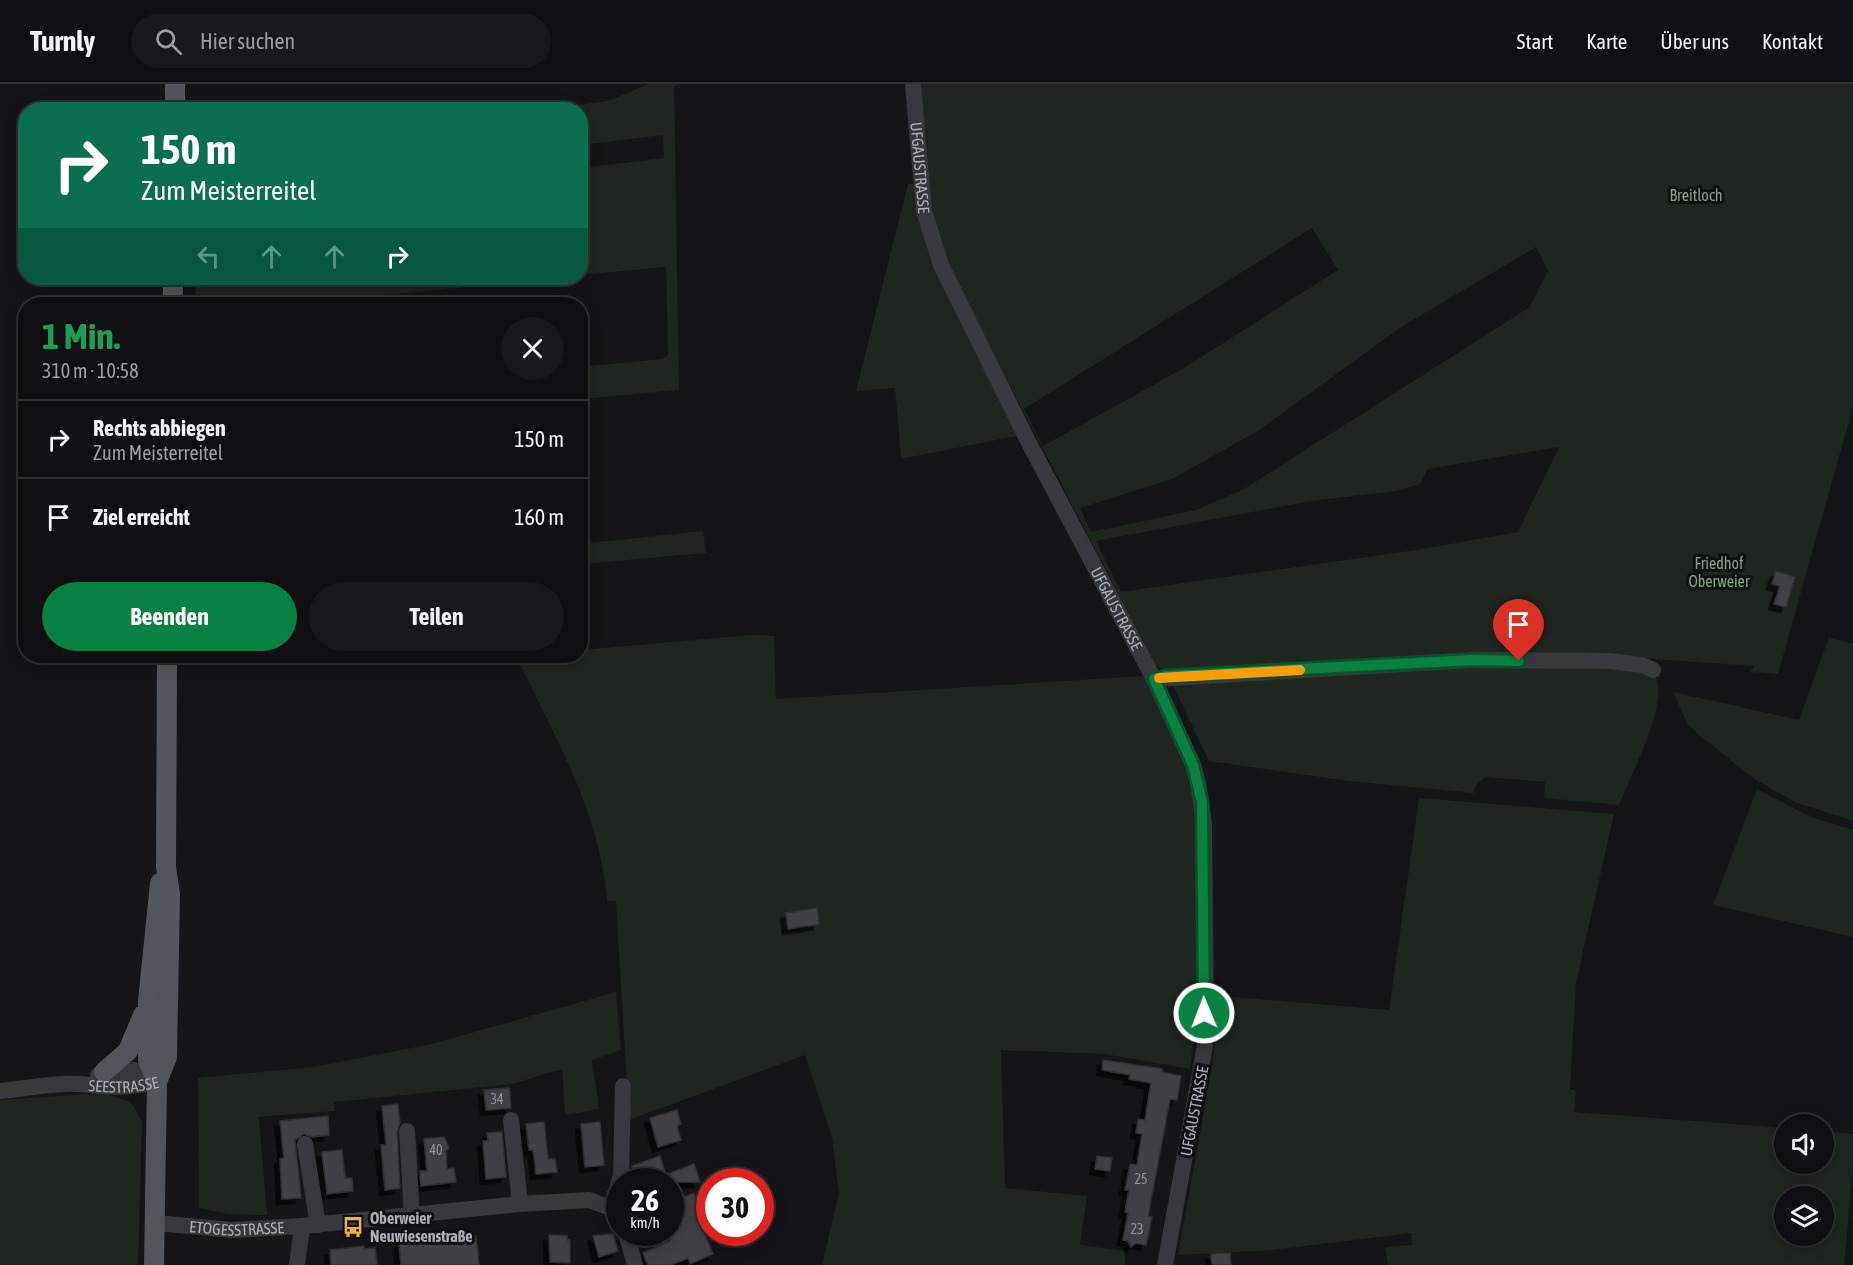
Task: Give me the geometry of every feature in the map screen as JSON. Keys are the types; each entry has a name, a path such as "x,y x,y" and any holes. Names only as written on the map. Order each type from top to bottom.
{"main road":[{"path":"175,102 176,84"},
{"path":"154,1265 157,1082 167,1057 170,894 166,867 167,663"},
{"path":"157,1082 148,1060 148,1001 157,890 166,867"},
{"path":"104,1072 128,1051 148,1001"}],"street":[{"name":"UFGAUSTRASSE","path":"914,84 924,212 941,265 1029,442 1154,679 1193,765 1204,823 1206,1040 1165,1265"},
{"path":"1154,679 1166,676 1473,660 1610,661 1642,665 1653,670"},
{"name":"SEESTRASSE","path":"78,1084 104,1072 134,1070 157,1082"},
{"name":"SEESTRASSE","path":"0,1091 78,1084 95,1088 127,1088 157,1082"},
{"name":"ETOGESSTRASSE","path":"621,1168 623,1086"},
{"path":"512,1120 520,1204"},
{"path":"407,1131 412,1216"},
{"path":"297,1265 310,1226 305,1144"},
{"name":"ETOGESSTRASSE","path":"156,1223 232,1230 310,1226 520,1204 589,1200 606,1208"},
{"path":"630,1246 635,1265"}],"green space":[{"path":"649,84 681,84 674,86 679,390 588,398 588,366 662,359 668,355 666,267 588,274 588,167 664,158 663,135 588,144 588,104 608,101"},
{"path":"918,84 1853,84 1853,407 1778,674 1750,672 1754,666 1612,656 1165,672 1155,664 956,282 937,235 927,183","holes":["1312,228 1338,270 1184,368 1043,446 1024,409","1536,247 1548,271 1530,307 1244,489 1196,510 1091,532 1080,508 1172,479 1256,432 1403,326","1559,447 1518,532 1417,550 1121,592 1096,541 1311,501 1396,491 1420,484 1428,469"]},
{"path":"908,184 914,184 1020,435 901,459 895,388 856,391"},
{"path":"196,285 486,285 363,297 195,297"},
{"path":"703,531 706,553 588,563 588,543"},
{"path":"752,635 774,636 776,699 1144,676 1185,758 1196,794 1197,1008 1190,1069 1105,1054 1001,1050 1005,1188 1087,1196 1080,1245 1125,1251 1125,1265 822,1265 839,1193 832,1137 805,1055 629,1120 616,901 607,901 596,838 586,807 559,744 519,663 588,663 588,649"},
{"path":"1829,637 1853,644 1853,821 1795,802 1753,778 1687,723 1673,692 1799,720"},
{"path":"1473,664 1638,667 1655,676 1658,688 1653,721 1619,805 1544,798 1545,782 1486,777 1475,786 1474,793 1349,781 1209,761 1172,684"},
{"path":"1757,789 1811,817 1853,830 1853,937 1713,905"},
{"path":"1419,798 1614,814 1576,983 1570,1089 1576,1091 1574,1112 1774,1127 1774,1174 1834,1174 1834,1132 1853,1134 1853,1167 1844,1265 1388,1265 1385,1247 1412,1245 1411,1233 1273,1250 1178,1255 1213,1061 1221,996 1389,1010"},
{"path":"616,992 621,1050 592,1060 599,1109 565,1115 562,1069 512,1084 334,1102 334,1111 259,1117 267,1215 229,1214 199,1208 198,1078 313,1067 432,1044"},
{"path":"103,1093 131,1102 142,1121 138,1265 0,1265 0,1100"}],"building":[{"path":"1776,571 1795,577 1786,607 1774,604 1780,586 1772,584"},
{"path":"817,908 819,924 788,929 786,913"},
{"path":"1103,1060 1162,1069 1162,1072 1181,1076 1177,1100 1170,1099 1148,1216 1152,1217 1146,1245 1136,1243 1131,1247 1128,1241 1123,1240 1129,1190 1125,1190 1130,1164 1137,1165 1142,1134 1136,1133 1138,1119 1145,1120 1151,1083 1129,1079 1130,1075 1102,1070"},
{"path":"509,1088 511,1108 486,1110 484,1090"},
{"path":"398,1104 400,1188 385,1190 381,1145 386,1145 382,1106"},
{"path":"677,1110 681,1124 677,1126 681,1140 658,1147 650,1118"},
{"path":"328,1116 329,1135 312,1137 304,1134 295,1140 301,1198 282,1199 280,1159 284,1158 280,1121"},
{"path":"544,1122 548,1159 555,1159 557,1172 536,1174 533,1150 529,1150 526,1124"},
{"path":"600,1122 604,1165 585,1167 581,1124"},
{"path":"502,1132 506,1177 486,1179 483,1141 488,1141 487,1133"},
{"path":"444,1137 449,1148 446,1151 447,1169 454,1168 456,1182 421,1186 420,1171 427,1171 424,1139"},
{"path":"342,1150 345,1178 352,1178 353,1191 327,1194 322,1152"},
{"path":"660,1156 664,1168 633,1168 632,1166"},
{"path":"1097,1156 1112,1158 1110,1171 1095,1169"},
{"path":"694,1164 696,1182 684,1182 684,1168"},
{"path":"694,1193 696,1198 696,1246 710,1246 713,1254 690,1264 688,1258 671,1265 648,1265 643,1253 659,1246 684,1246 684,1197"},
{"path":"549,1235 567,1236 567,1240 570,1240 570,1263 550,1262"},
{"path":"606,1235 606,1246 617,1246 618,1251 599,1257 593,1236"},
{"path":"476,1236 479,1265 401,1265 399,1243"},
{"path":"364,1246 364,1249 375,1248 377,1265 331,1265 330,1250"},
{"path":"1230,1253 1231,1265 1212,1265 1211,1254"}],"slow traffic":[{"path":"1159,678 1300,670"}],"place":[{"name":"Oberweier Neuwiesenstraße","path":"353,1227"}],"route":[{"path":"1204,1013 1204,823 1202,802 1193,765 1154,679 1166,676 1370,668 1473,660 1519,661"}],"park label":[{"name":"Breitloch","path":"1696,195"},
{"name":"Friedhof Oberweier","path":"1719,572"}]}
